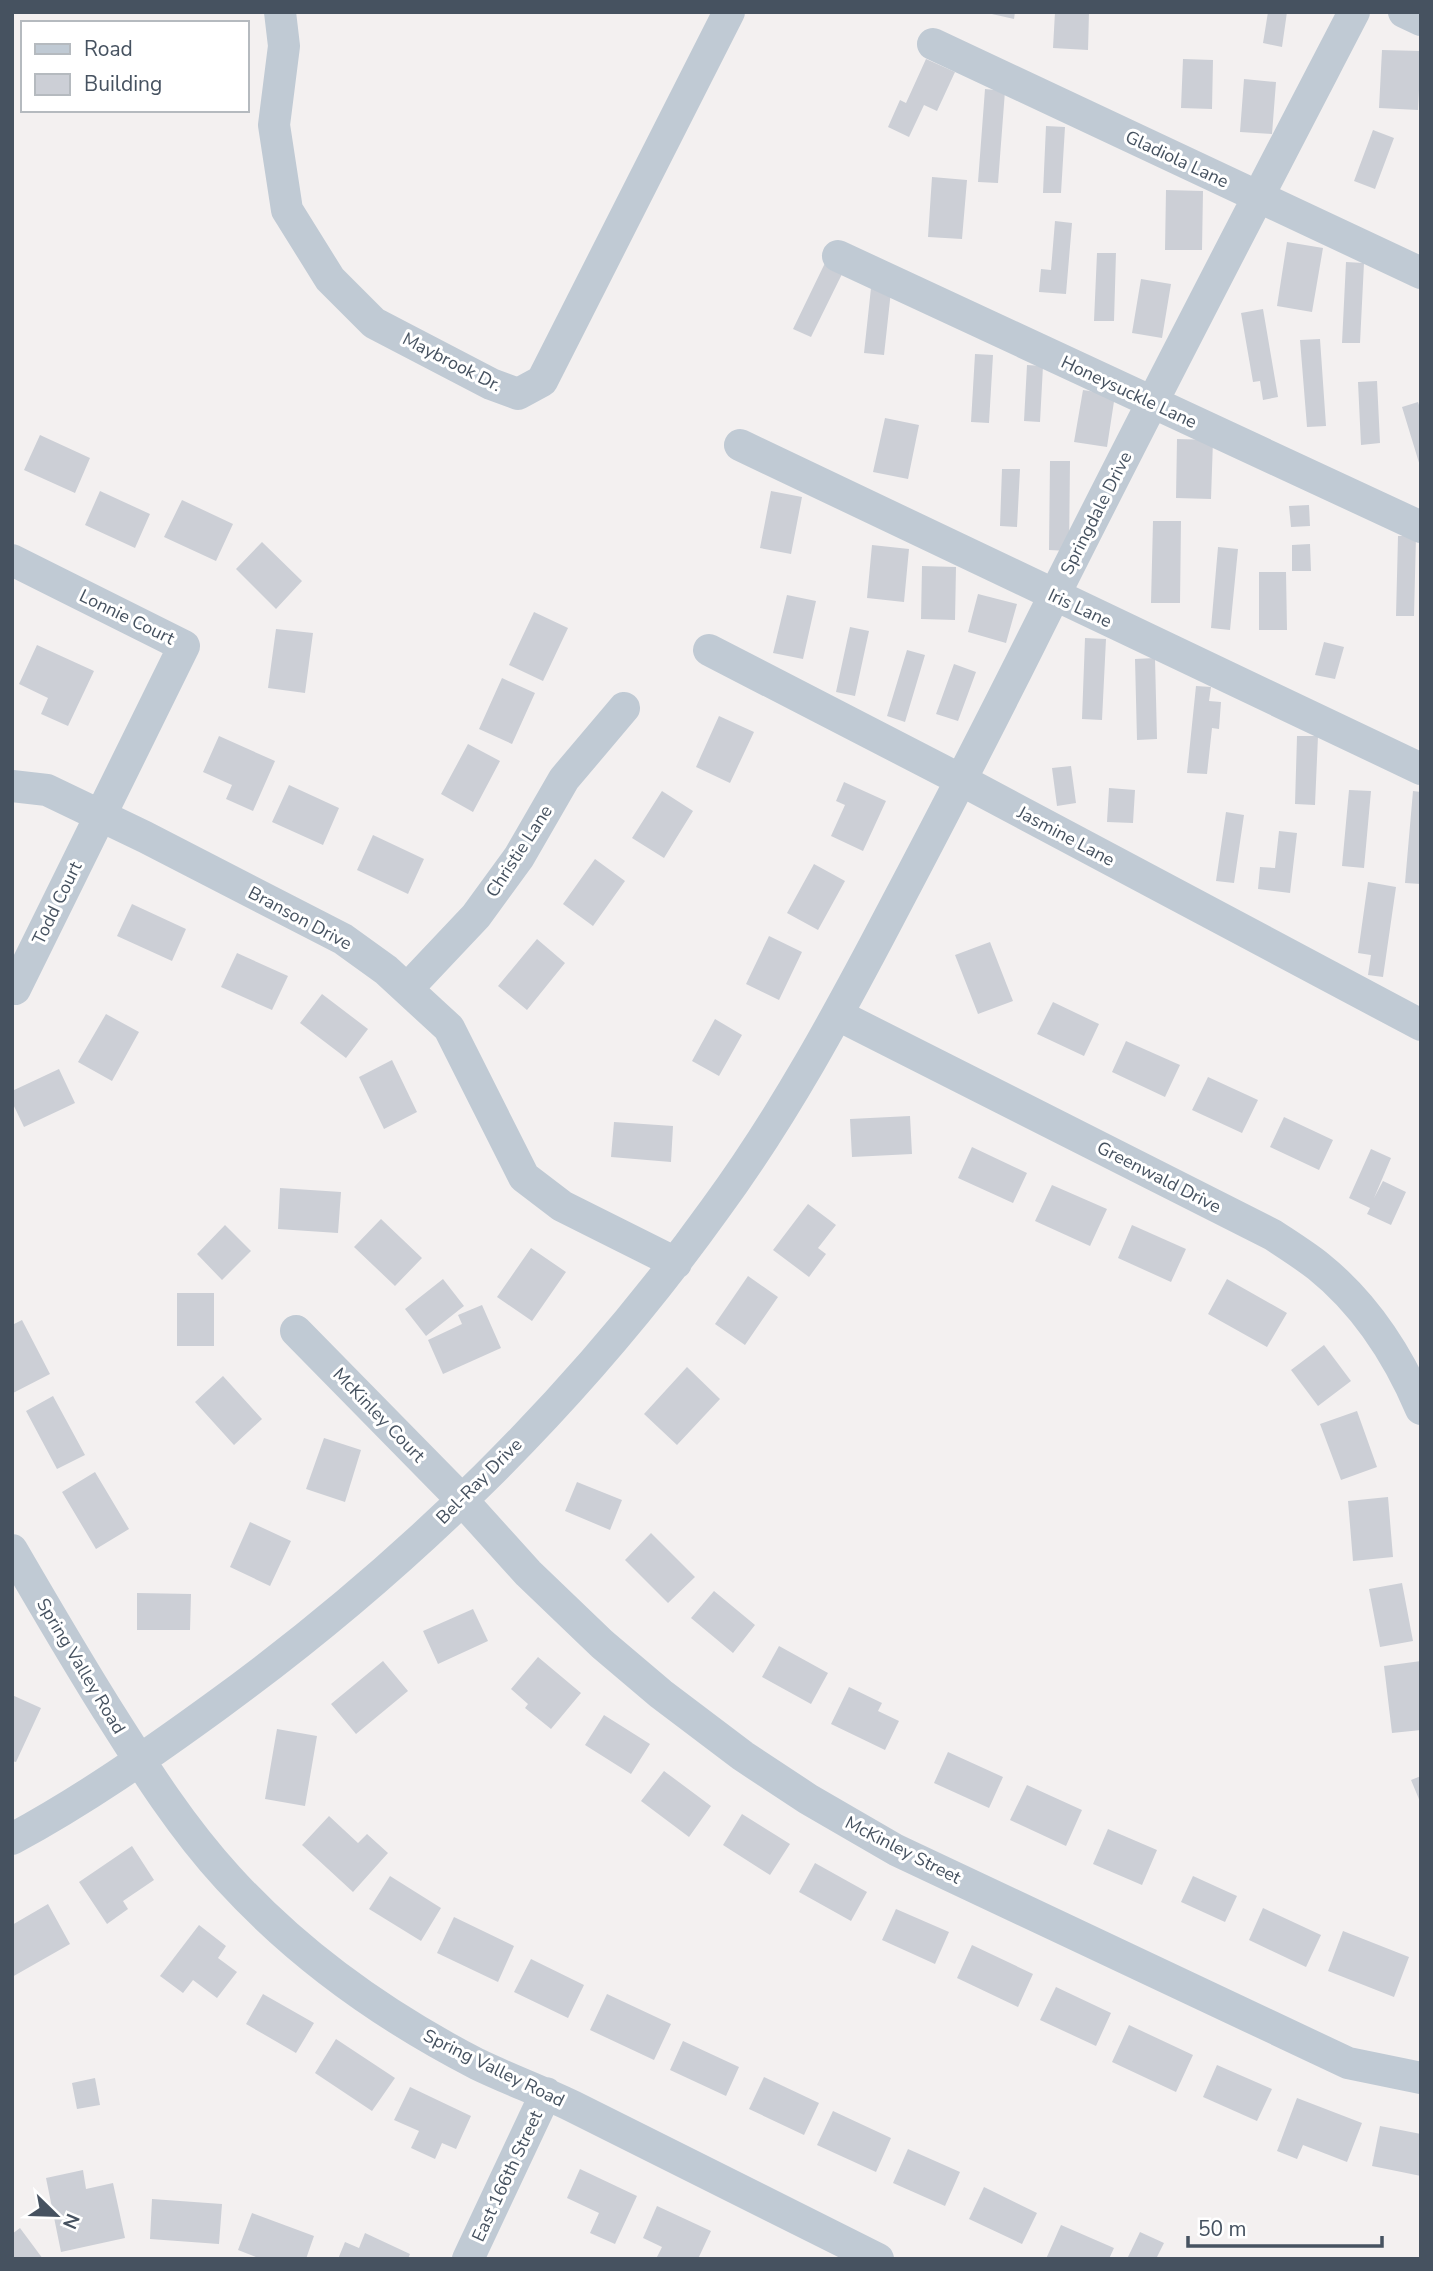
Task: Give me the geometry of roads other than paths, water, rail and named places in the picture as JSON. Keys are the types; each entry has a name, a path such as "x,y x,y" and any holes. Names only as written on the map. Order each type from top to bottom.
{"street":[{"name":"Maybrook Dr.","path":"280,12 284,46 274,125 286,210 330,279 374,323 491,384 518,394 542,381 729,12"},
{"name":"Springdale Drive","path":"838,1015 1354,12"},
{"path":"1404,12 1421,20"},
{"name":"Gladiola Lane","path":"933,44 1421,274"},
{"name":"Honeysuckle Lane","path":"838,256 1421,527"},
{"name":"Iris Lane","path":"740,444 1421,769"},
{"name":"Lonnie Court","path":"12,560 184,646 99,816"},
{"name":"Jasmine Lane","path":"709,650 961,780 1421,1025"},
{"name":"Christie Lane","path":"408,988 476,916 519,857 564,779 624,708"},
{"name":"Branson Drive","path":"12,786 47,790 343,939 408,988 449,1028 524,1177 562,1206 676,1263"},
{"name":"Todd Court","path":"15,989 99,816"},
{"name":"Bel-Ray Drive","path":"12,1839 140,1762 271,1667 369,1586 462,1500 581,1377 676,1263 719,1205 775,1121 838,1015"},
{"name":"Greenwald Drive","path":"838,1015 1273,1235 1319,1267 1354,1302 1382,1336 1408,1378 1421,1409"},
{"name":"McKinley Court","path":"296,1331 462,1500"},
{"name":"McKinley Street","path":"462,1500 528,1573 602,1644 712,1733 807,1799 897,1850 1348,2063 1421,2078"},
{"name":"Spring Valley Road","path":"12,1550 61,1636 140,1762 182,1823 228,1878 279,1929 323,1966 417,2031 481,2065 547,2093 878,2259"},
{"name":"East 166th Street","path":"468,2259 547,2093"}]}
